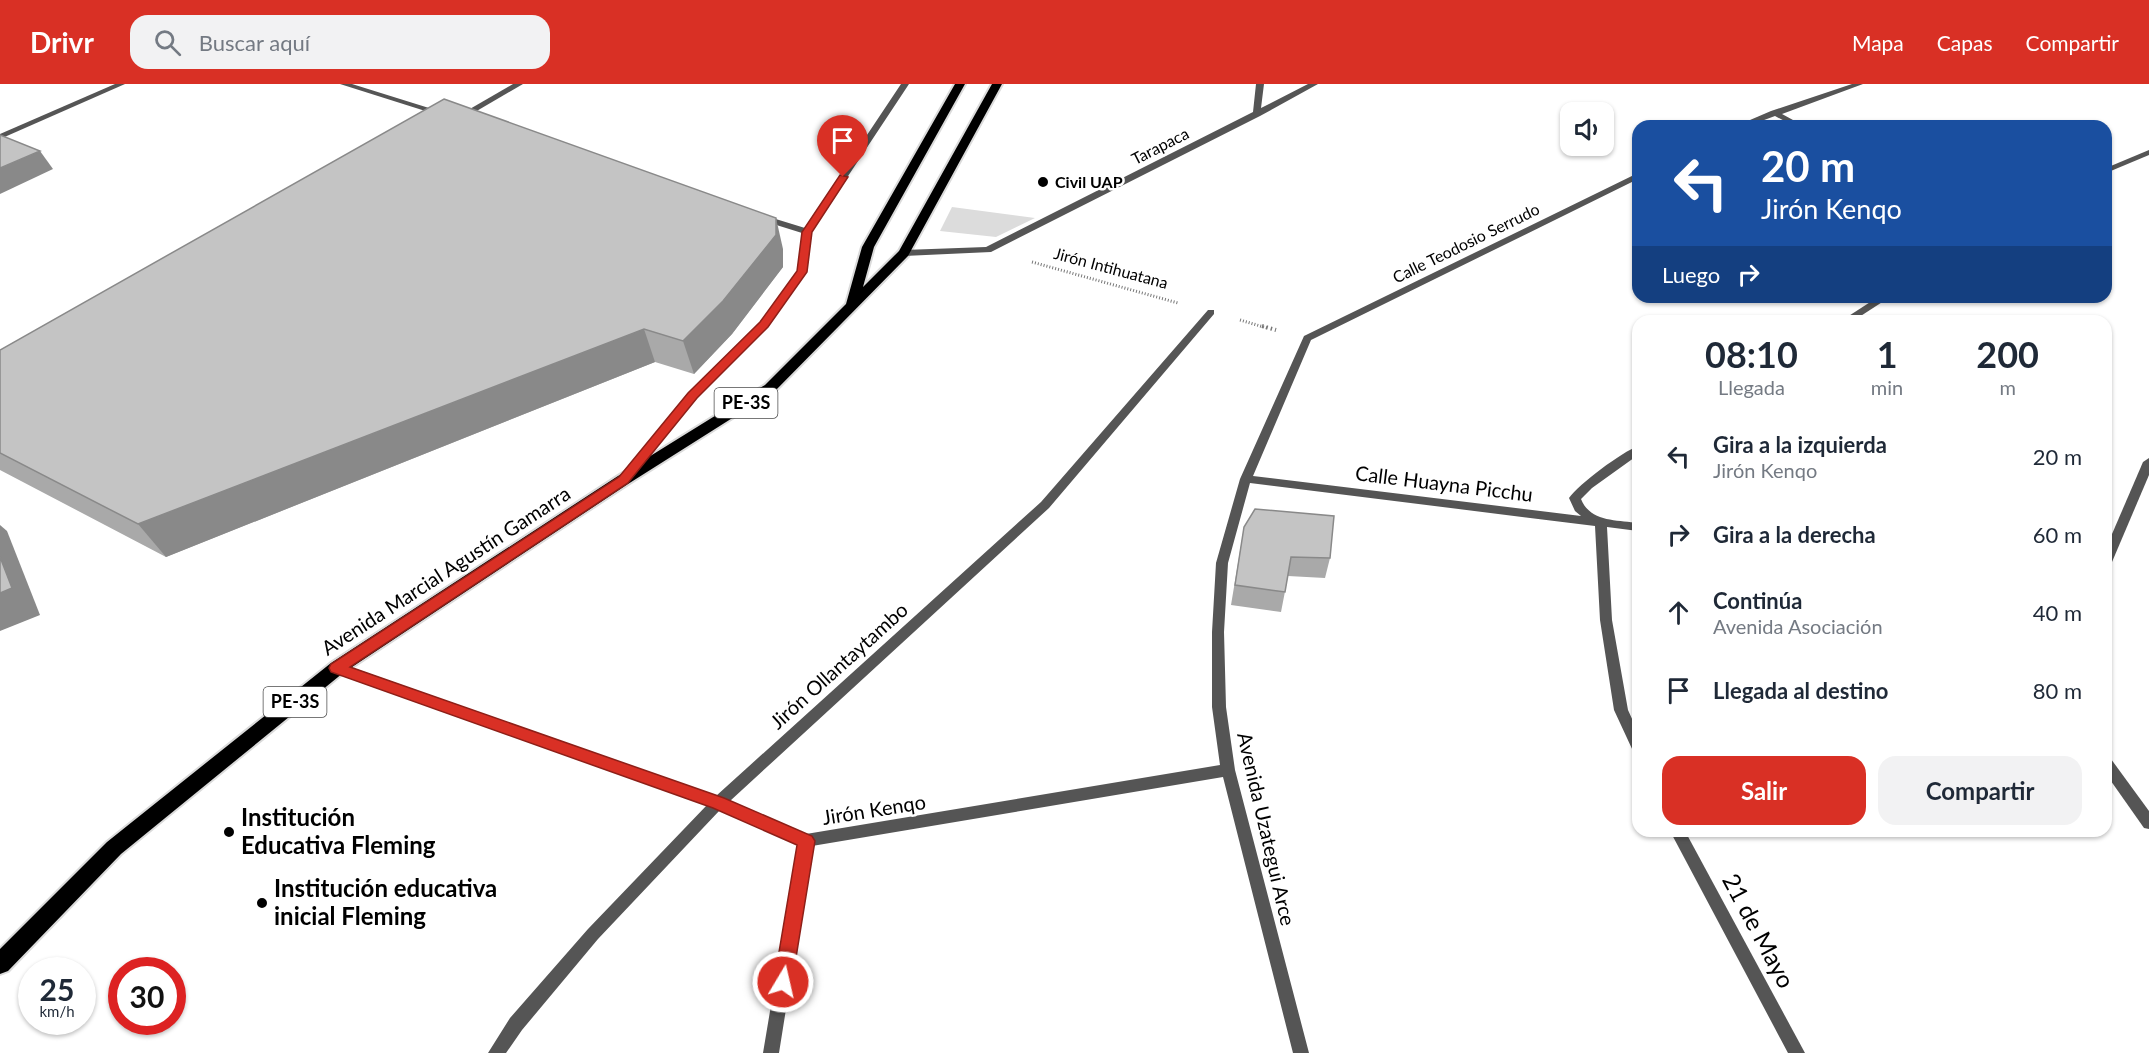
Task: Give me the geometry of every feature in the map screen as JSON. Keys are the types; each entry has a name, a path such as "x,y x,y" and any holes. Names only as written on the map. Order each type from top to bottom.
{"highway":[{"name":"PE-3S","path":"852,305 868,248 960,84"},
{"name":"PE-3S","path":"623,480 770,388 904,253 997,84"},
{"name":"Avenida Marcial Agustín Gamarra","path":"0,964 114,848 337,668 623,480"}],"street":[{"path":"0,137 121,84"},
{"path":"344,84 469,122"},
{"path":"447,124 519,84"},
{"path":"623,480 692,395 764,324 802,272 807,232 905,84"},
{"path":"1257,114 1260,84"},
{"name":"Tarapaca","path":"988,250 1314,84"},
{"path":"1756,120 1859,84"},
{"path":"1774,113 1788,120"},
{"path":"2112,168 2149,152"},
{"name":"Calle Teodosio Serrudo","path":"1307,338 1632,179"},
{"path":"750,214 807,232"},
{"path":"904,253 988,250"},
{"path":"1856,315 1875,303"},
{"name":"Jirón Ollantaytambo","path":"496,1053 516,1024 592,934 718,803 1045,505 1211,312"},
{"name":"Avenida Uzategui Arce","path":"1301,1053 1228,770 1219,707 1218,632 1222,563 1246,479 1307,338"},
{"path":"1632,454 1588,485 1575,498 1579,508 1590,519 1601,524 1606,620 1622,710 1632,733"},
{"path":"2112,548 2149,462"},
{"name":"Calle Huayna Picchu","path":"1246,479 1601,524 1632,526"},
{"name":"Jirón Kenqo","path":"337,668 718,803 806,841 1228,770"},
{"path":"2112,771 2149,823"},
{"name":"21 de Mayo","path":"1680,837 1797,1053"},
{"path":"771,1053 806,841"}],"path":[{"name":"Jirón Intihuatana","path":"988,250 1307,338"}],"shaded area":[{"path":"952,207 1035,218 996,237 940,231"}],"building":[{"path":"444,99 776,218 776,235 723,301 683,341 644,329 138,524 0,453 0,350"},
{"path":"0,135 40,151 0,168"},
{"path":"1255,509 1334,516 1330,558 1291,557 1285,592 1235,585 1244,527"},
{"path":"0,557 12,588 0,593"}],"place":[{"name":"Civil UAP","path":"1043,182"},
{"name":"Institución Educativa Fleming","path":"229,832"},
{"name":"Institución educativa inicial Fleming","path":"262,903"}],"route":[{"path":"783,982 806,841 718,803 337,668 623,480 692,395 764,324 802,272 807,232 843,177"}]}
